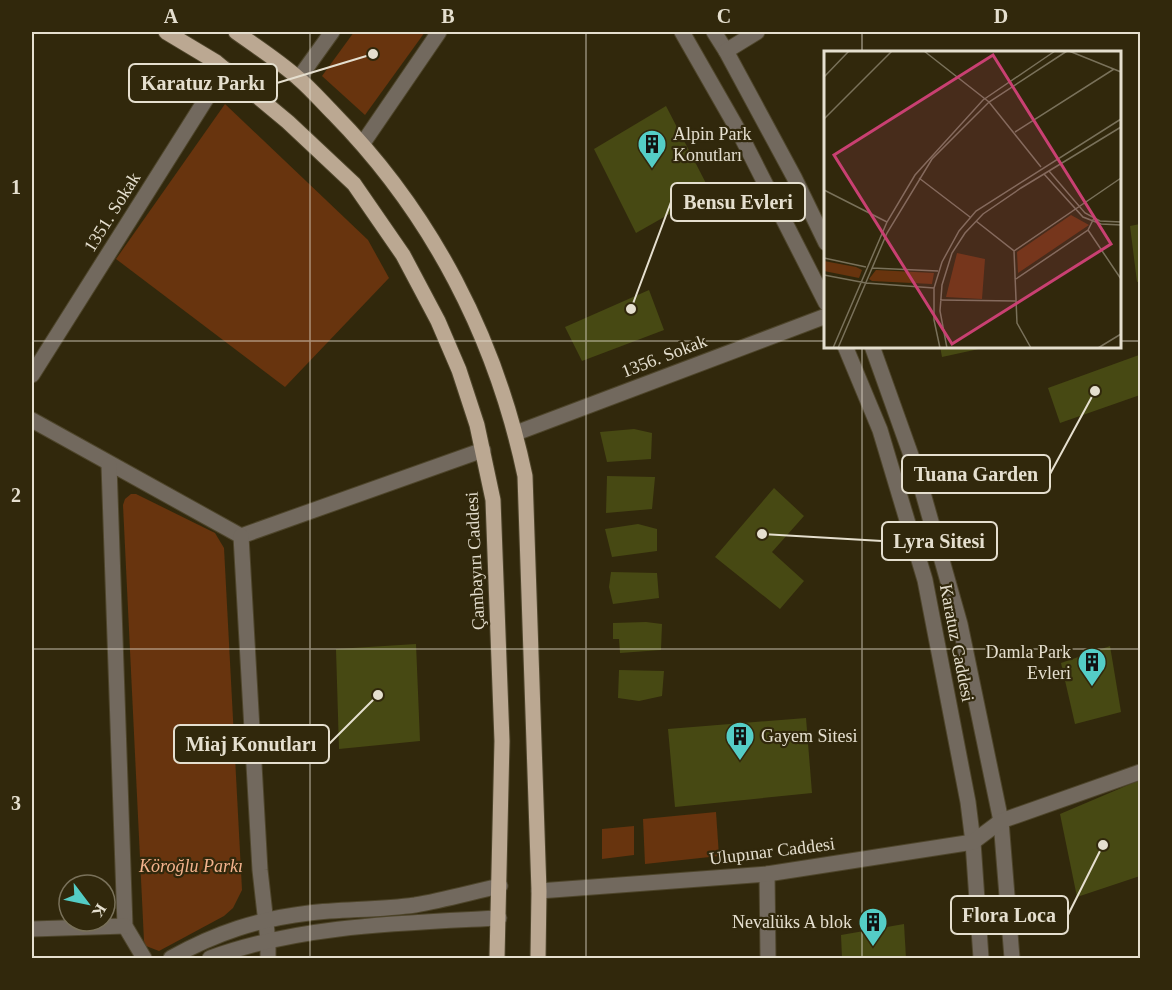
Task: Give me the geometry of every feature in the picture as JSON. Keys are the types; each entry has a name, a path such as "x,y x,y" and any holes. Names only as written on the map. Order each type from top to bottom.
{"main road":[{"name":"Çambayırı Caddesi","path":"166,32 179,38 225,69 288,122 354,184 403,255 438,321 459,370 477,425 494,500 502,741 497,958"},
{"path":"236,32 299,78 363,143 395,183 452,272 486,346 516,433 525,476 539,891 538,958"}],"street":[{"path":"299,78 332,32"},
{"path":"363,143 439,32"},
{"path":"682,32 738,130 824,301"},
{"path":"714,32 794,177 824,241"},
{"path":"726,51 757,32"},
{"name":"1351. Sokak","path":"32,375 225,69"},
{"name":"1356. Sokak","path":"516,433 824,316"},
{"name":"Karatuz Caddesi","path":"846,348 880,430 925,580 968,802 981,958"},
{"name":"Karatuz Caddesi","path":"873,348 917,472 960,624 1001,821 1012,958"},
{"path":"32,420 109,465 241,536 483,450"},
{"path":"109,465 125,926 144,958"},
{"path":"241,536 260,870 268,958"},
{"name":"Ulupınar Caddesi","path":"539,891 767,873 973,842 1001,821 1140,772"},
{"path":"767,873 768,958"},
{"path":"171,958 237,927 266,920 309,913 415,905 500,886"},
{"path":"210,958 268,941 314,932 499,918"},
{"path":"32,929 125,926"}],"green space":[{"path":"354,32 425,32 365,115 322,76"},
{"path":"225,104 368,240 389,278 285,387 116,259"},
{"name":"Köroğlu Parkı","path":"131,494 136,494 215,533 224,548 242,890 233,908 224,916 159,951 146,946 144,941 123,505 125,499"},
{"path":"716,812 719,856 645,864 643,819"},
{"path":"634,826 634,855 602,859 602,829"}],"building":[{"name":"Alpin Park Konutları","path":"666,106 710,191 636,233 594,149"},
{"path":"1140,224 1140,281 1137,282 1130,226"},
{"path":"649,290 664,330 582,361 565,327"},
{"path":"940,348 983,348 942,357"},
{"path":"1139,355 1140,395 1060,423 1048,388"},
{"path":"634,429 652,433 651,459 607,462 600,432"},
{"path":"607,476 655,477 652,509 606,513"},
{"path":"774,488 804,516 772,552 804,581 780,609 715,557"},
{"path":"638,524 657,529 657,551 612,557 605,529"},
{"path":"611,572 657,573 659,598 613,604 609,587"},
{"path":"613,623 662,624 661,650 620,653 619,639 613,639"},
{"path":"416,644 420,741 339,749 336,649"},
{"name":"Damla Park Evleri","path":"1110,646 1121,712 1075,724 1061,663"},
{"path":"619,670 664,671 662,696 639,701 618,698"},
{"name":"Gayem Sitesi","path":"806,718 812,793 675,807 668,729"},
{"path":"1140,780 1140,876 1077,897 1060,814"},
{"name":"Nevalüks A blok","path":"904,924 906,958 842,958 841,935"}],"place":[{"name":"Karatuz Parkı","path":"373,54"},
{"name":"Alpin Park Konutları","path":"652,170"},
{"name":"Bensu Evleri","path":"631,309"},
{"name":"Tuana Garden","path":"1095,391"},
{"name":"Lyra Sitesi","path":"762,534"},
{"name":"Damla Park Evleri","path":"1092,688"},
{"name":"Miaj Konutları","path":"378,695"},
{"name":"Gayem Sitesi","path":"740,762"},
{"name":"Flora Loca","path":"1103,845"},
{"name":"Nevalüks A blok","path":"873,948"}]}
